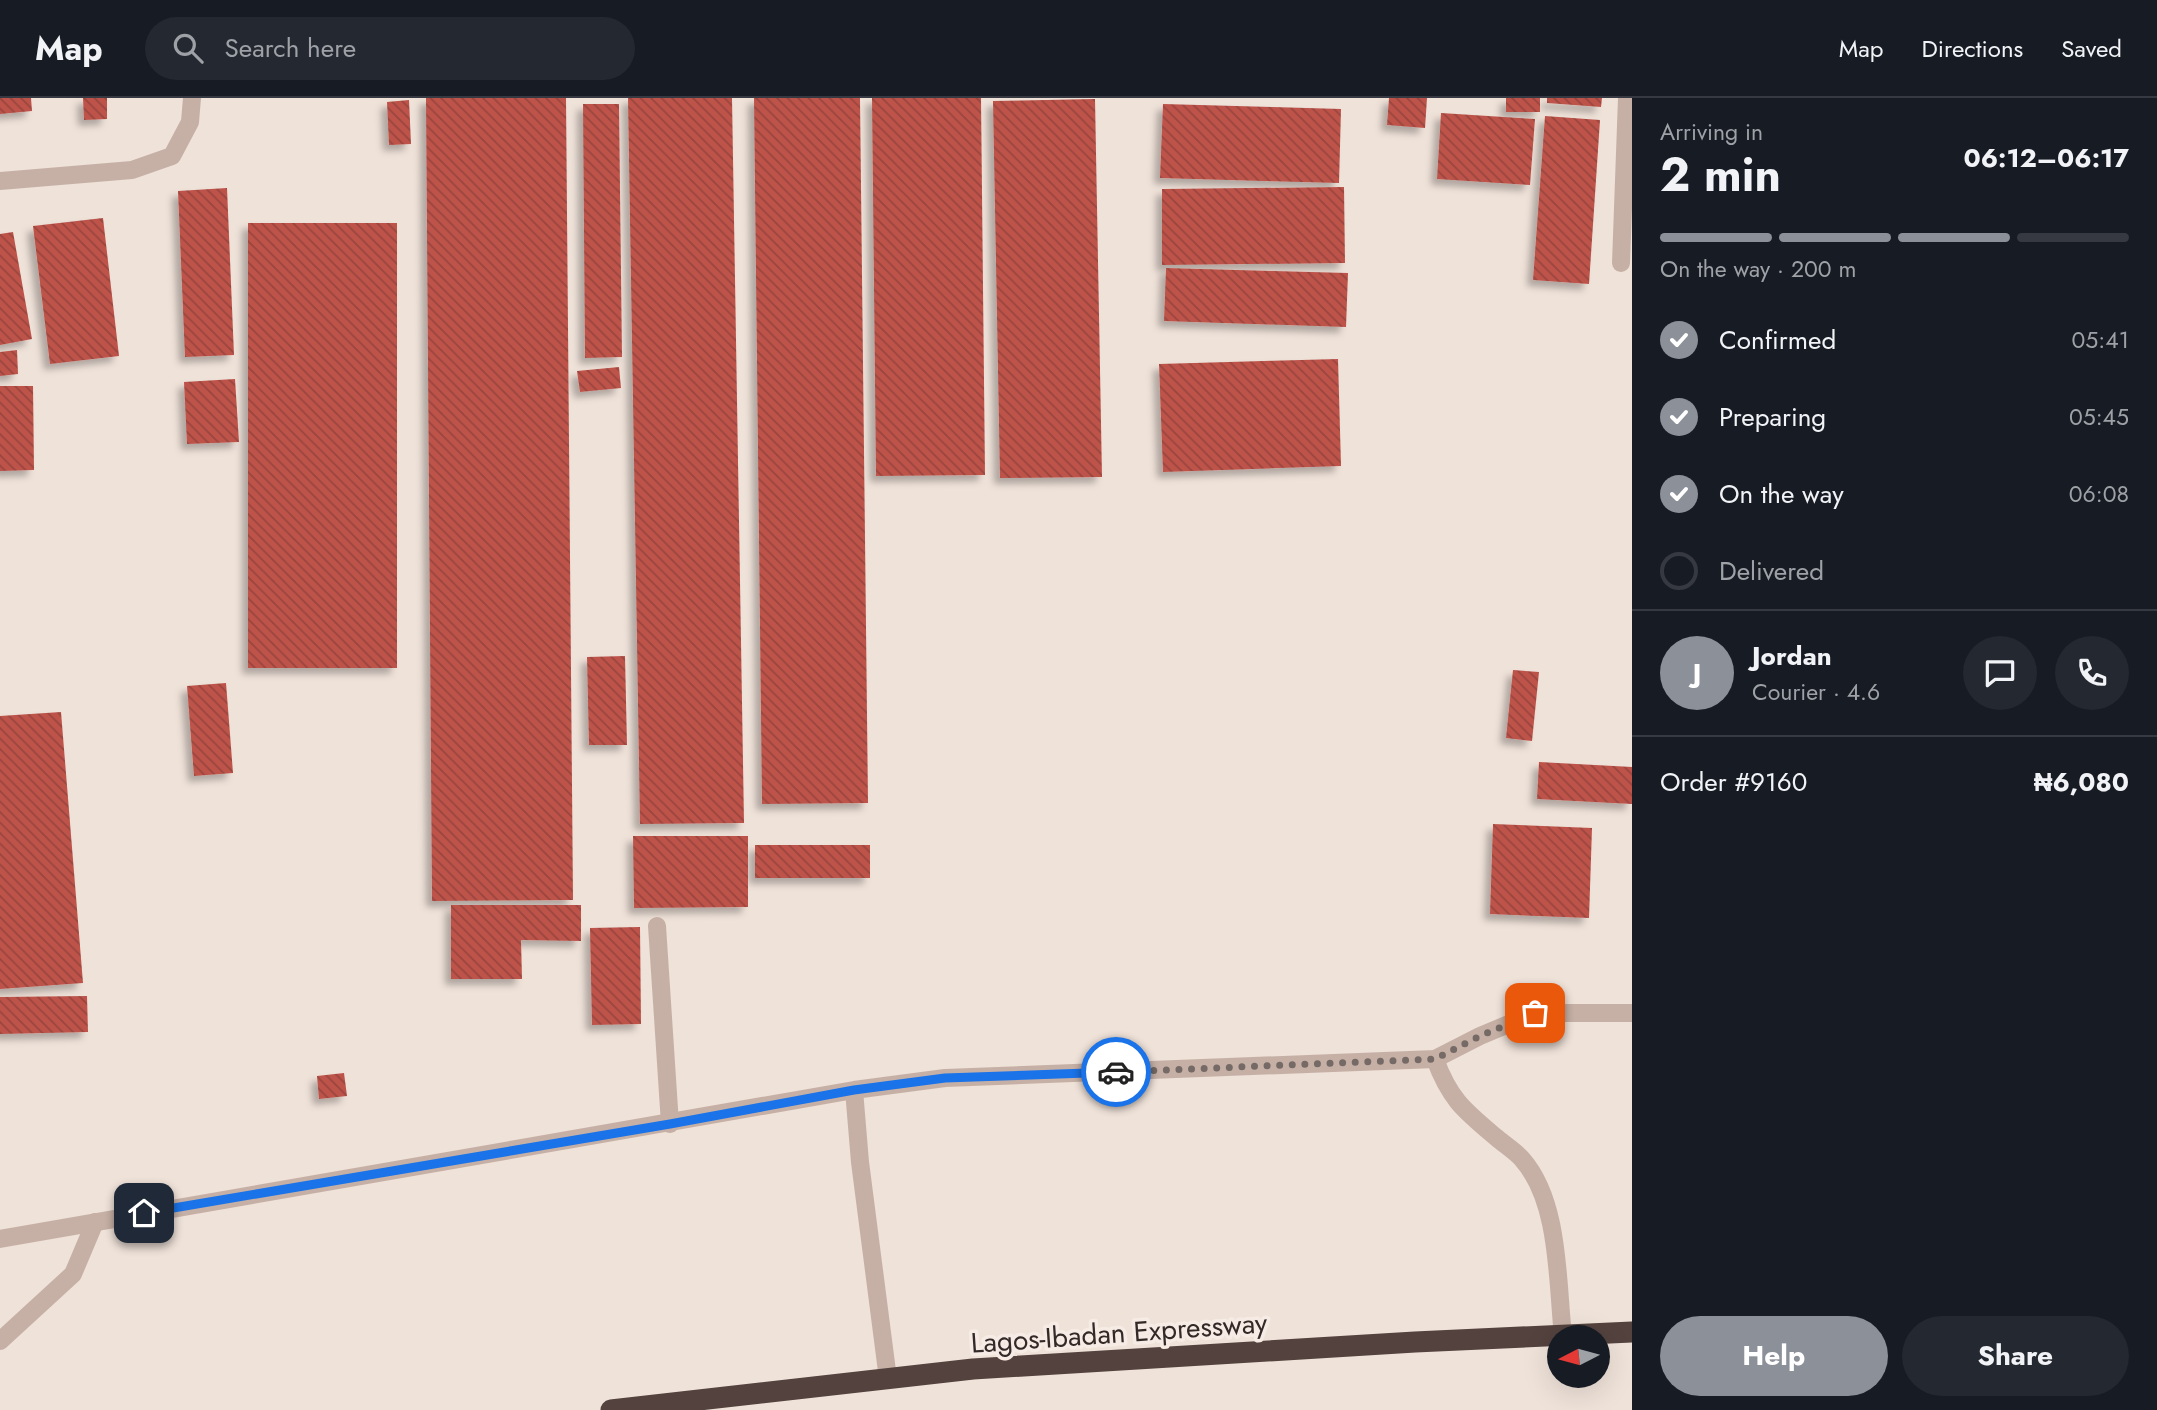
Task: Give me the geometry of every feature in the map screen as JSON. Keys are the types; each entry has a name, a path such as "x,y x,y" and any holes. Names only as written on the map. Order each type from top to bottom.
{"highway":[{"name":"Lagos-Ibadan Expressway","path":"1610,1333 1632,1332"},
{"name":"Lagos-Ibadan Expressway","path":"611,1410 973,1370 1415,1342 1547,1337"}],"street":[{"path":"0,181 132,170 172,156 190,122 192,98"},
{"path":"1621,263 1627,98"},
{"path":"657,926 670,1124"},
{"path":"0,1239 854,1090 945,1078 1435,1059 1535,1013 1632,1013"},
{"path":"1435,1059 1452,1097 1465,1112 1522,1158 1542,1188 1551,1221 1562,1325"},
{"path":"854,1090 860,1162 888,1379"},
{"path":"0,1341 73,1274 95,1222"}],"building":[{"path":"0,98 31,98 32,111 0,114"},
{"path":"83,98 107,98 107,119 84,120"},
{"path":"426,98 566,98 573,900 432,901"},
{"path":"628,98 732,98 744,823 640,824"},
{"path":"754,98 860,98 868,803 762,804"},
{"path":"872,98 981,98 985,475 876,476"},
{"path":"1389,98 1427,98 1425,128 1387,125"},
{"path":"1506,98 1540,98 1540,112 1506,112"},
{"path":"1547,98 1602,98 1601,107 1547,103"},
{"path":"1095,99 1102,477 1000,478 993,101"},
{"path":"409,100 411,144 389,145 387,102"},
{"path":"583,104 619,104 622,357 585,358"},
{"path":"1163,104 1341,109 1339,183 1160,178"},
{"path":"1441,113 1535,119 1530,185 1437,179"},
{"path":"1545,116 1600,120 1589,284 1533,280"},
{"path":"1344,187 1345,263 1162,265 1162,189"},
{"path":"227,188 234,355 185,357 178,191"},
{"path":"103,218 119,356 50,364 33,226"},
{"path":"248,223 397,223 397,668 248,668"},
{"path":"13,232 32,339 0,345 0,234"},
{"path":"1166,268 1348,273 1346,327 1164,321"},
{"path":"17,350 18,374 0,376 0,352"},
{"path":"1338,359 1341,466 1163,472 1159,364"},
{"path":"619,367 621,388 580,392 577,371"},
{"path":"235,379 239,442 187,444 184,382"},
{"path":"0,386 33,386 34,470 0,471"},
{"path":"625,656 627,745 589,745 587,657"},
{"path":"1513,670 1539,672 1532,741 1506,738"},
{"path":"226,683 233,773 194,776 187,686"},
{"path":"61,712 83,983 0,989 0,716"},
{"path":"1539,762 1632,767 1632,804 1537,799"},
{"path":"1493,824 1592,828 1589,918 1490,914"},
{"path":"633,836 748,836 748,907 634,908"},
{"path":"755,845 870,845 870,878 755,878"},
{"path":"451,905 581,905 581,941 521,940 522,979 451,979"},
{"path":"640,927 641,1024 592,1025 590,928"},
{"path":"87,996 88,1032 0,1034 0,997"},
{"path":"344,1073 347,1096 319,1099 317,1076"}],"way so far":[{"path":"1116,1072 1435,1059 1535,1013"}],"route":[{"path":"144,1213 854,1090 945,1078 1116,1072"}]}
